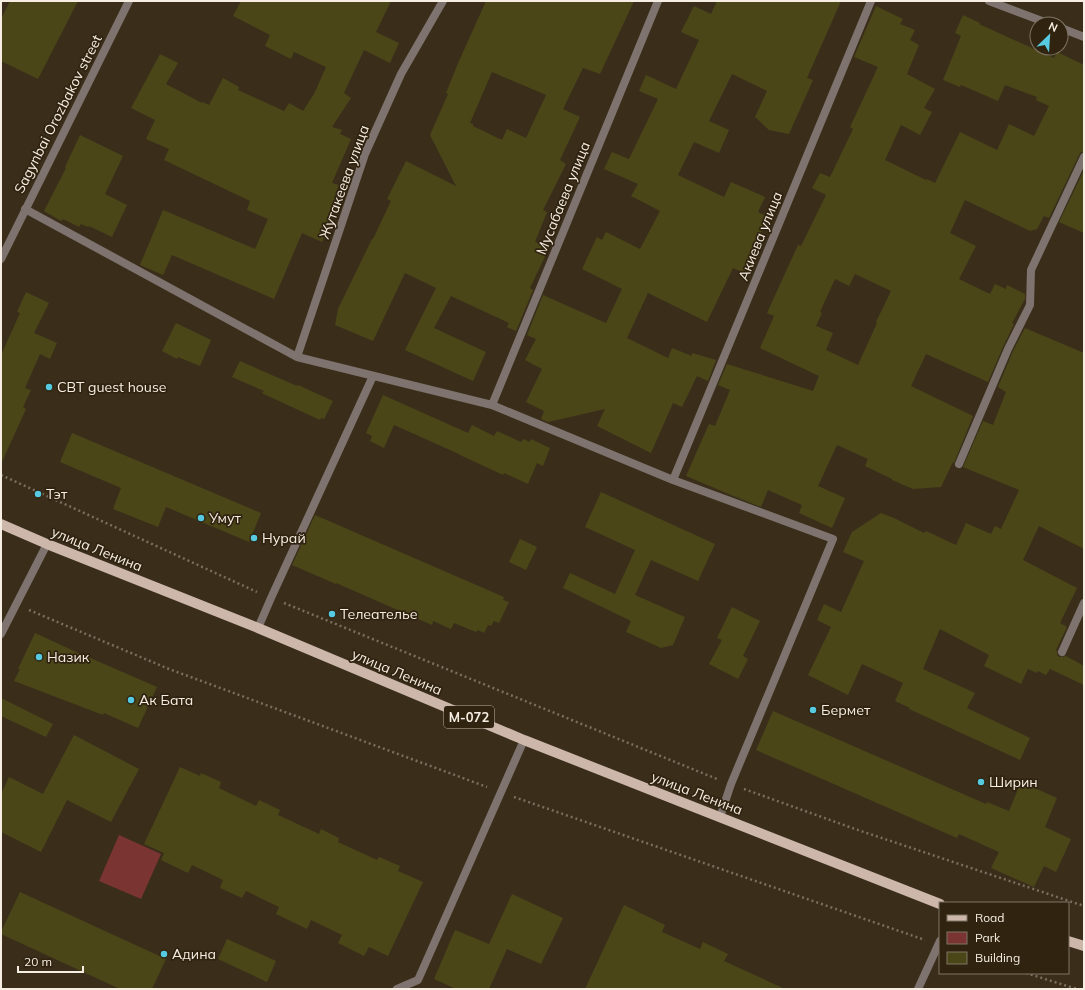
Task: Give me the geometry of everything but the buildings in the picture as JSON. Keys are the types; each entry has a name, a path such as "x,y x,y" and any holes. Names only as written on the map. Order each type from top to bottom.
{"main road":[{"name":"улица Ленина","path":"1,524 258,628 524,740 939,904"},
{"path":"1069,942 1084,946"}],"street":[{"name":"Sagynbai Orozbakov street","path":"1,260 129,1"},
{"name":"Жутакеева улица","path":"297,357 365,154 402,74 443,1"},
{"name":"Мусабаева улица","path":"492,404 658,1"},
{"name":"Акиева улица","path":"673,480 871,1"},
{"path":"988,1 1029,16"},
{"path":"1069,31 1084,37"},
{"path":"959,464 1008,349 1030,305 1031,270 1084,157"},
{"path":"25,209 297,357 492,404 673,480 833,539 731,784 720,817"},
{"path":"258,628 373,376"},
{"path":"1,634 48,544"},
{"path":"1062,652 1084,603"},
{"path":"397,989 418,980 524,740"},
{"path":"918,989 939,943"}],"path":[{"path":"1,475 271,598 731,784 856,829 1084,906"},
{"path":"15,605 169,669 502,792 939,943"},
{"path":"1029,974 1077,989"}],"green space":[{"path":"119,835 161,854 141,899 99,881"}],"place":[{"name":"CBT guest house","path":"49,387"},
{"name":"Тэт","path":"38,494"},
{"name":"Умут","path":"201,518"},
{"name":"Нурай","path":"254,538"},
{"name":"Телеателье","path":"332,614"},
{"name":"Назик","path":"39,657"},
{"name":"Ак Бата","path":"131,700"},
{"name":"Бермет","path":"813,710"},
{"name":"Ширин","path":"981,782"},
{"name":"Адина","path":"164,954"}]}
